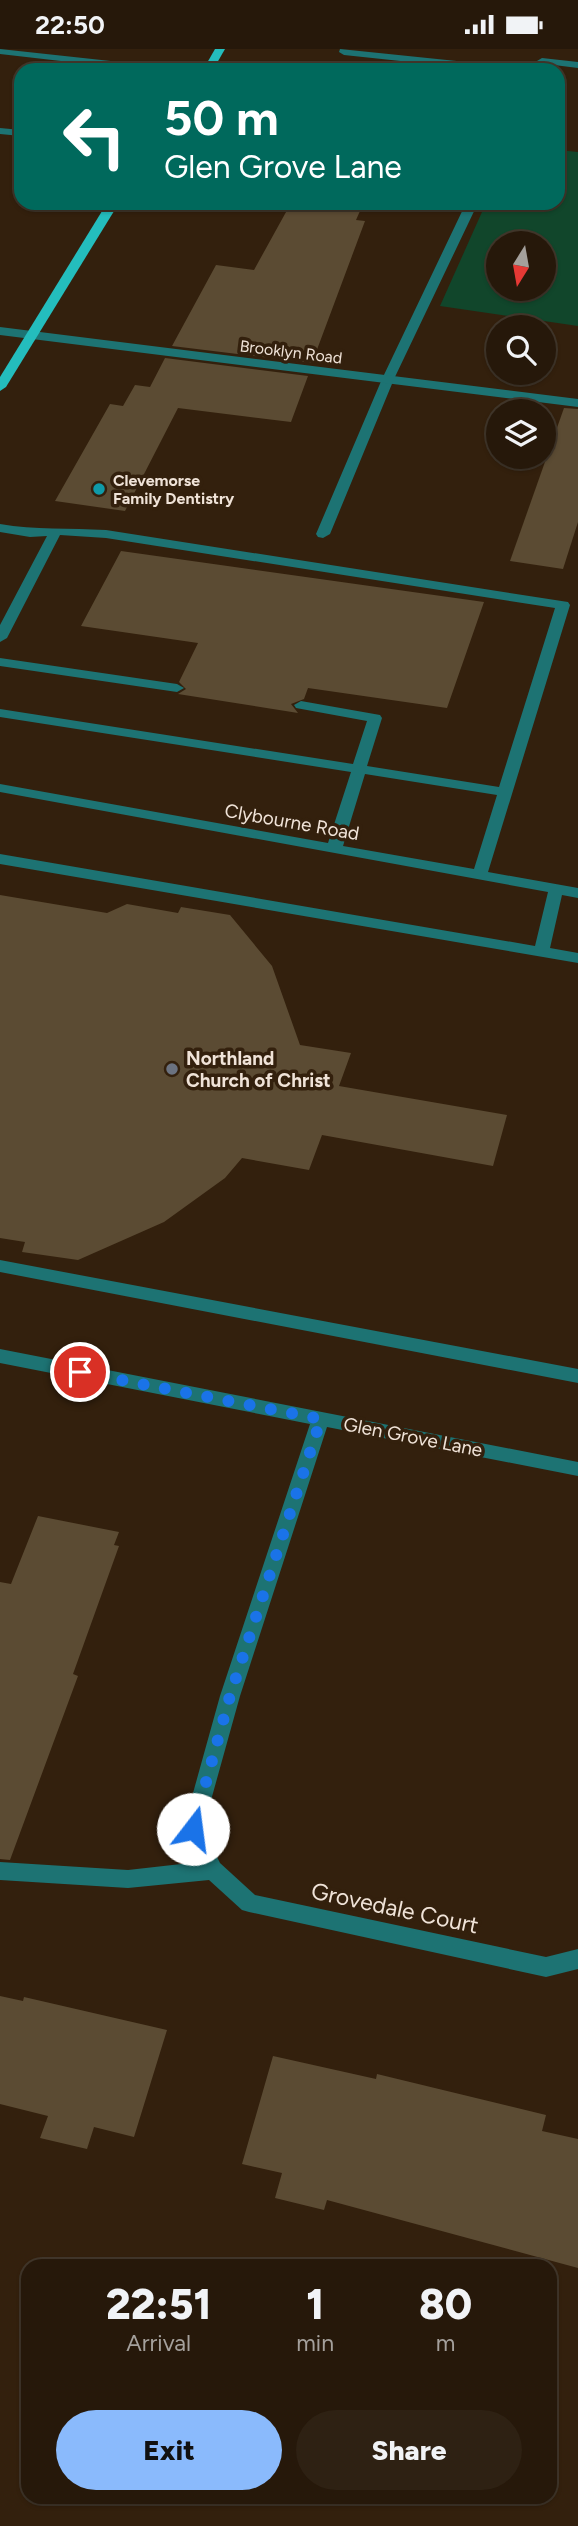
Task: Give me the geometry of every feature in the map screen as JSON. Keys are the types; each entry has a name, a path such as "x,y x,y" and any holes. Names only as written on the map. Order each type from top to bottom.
{"main road":[{"path":"1,385 109,210"}],"street":[{"path":"345,49 344,52 448,63"},
{"path":"0,51 105,63"},
{"path":"323,534 388,379 469,210"},
{"name":"Brooklyn Road","path":"0,331 578,403"},
{"path":"0,528 30,533 56,531 106,534 578,607"},
{"path":"0,638 56,531"},
{"path":"479,876 563,605"},
{"path":"0,662 177,688"},
{"path":"301,705 376,717 334,849"},
{"path":"0,713 505,792"},
{"name":"Clybourne Road","path":"0,788 578,893"},
{"path":"0,859 578,958"},
{"path":"541,952 556,889"},
{"path":"0,1266 578,1375"},
{"name":"Glen Grove Lane","path":"0,1356 578,1469"},
{"name":"Grovedale Court","path":"321,1419 230,1696 193,1829 213,1870 249,1903 546,1967 578,1959"},
{"path":"0,1871 128,1879 213,1870"}],"green space":[{"path":"565,151 578,152 578,326 556,323 556,315 502,315 440,306 483,210 565,210"}],"building":[{"path":"287,210 360,211 356,220 365,221 312,363 172,346 216,265 254,270"},
{"path":"165,358 308,376 291,422 178,408 125,511 55,501 110,404 123,406 135,385 150,387"},
{"path":"564,408 578,409 578,522 563,569 510,561 542,469 556,469 556,431"},
{"path":"121,551 484,602 447,708 308,688 304,699 291,704 298,713 178,694 186,689 179,682 198,643 81,626"},
{"name":"Northland Church of Christ","path":"0,895 107,913 127,904 178,913 181,907 230,915 272,966 300,1045 351,1053 339,1086 507,1115 493,1166 322,1135 309,1170 242,1158 225,1178 164,1222 78,1260 22,1252 25,1242 0,1238"},
{"path":"38,1516 119,1532 114,1545 119,1546 73,1674 78,1676 10,1860 0,1859 0,1582 11,1584"},
{"path":"0,1996 23,2001 24,1997 167,2030 134,2137 94,2127 87,2149 40,2138 48,2116 0,2104"},
{"path":"273,2056 376,2079 377,2074 546,2115 542,2131 578,2139 578,2268 557,2262 557,2259 545,2259 327,2200 324,2210 275,2198 282,2173 242,2164"}],"place":[{"name":"Clevemorse Family Dentistry","path":"99,489"},
{"name":"Northland Church of Christ","path":"172,1069"}],"route":[{"path":"80,1372 321,1419 230,1696 193,1829"}]}
